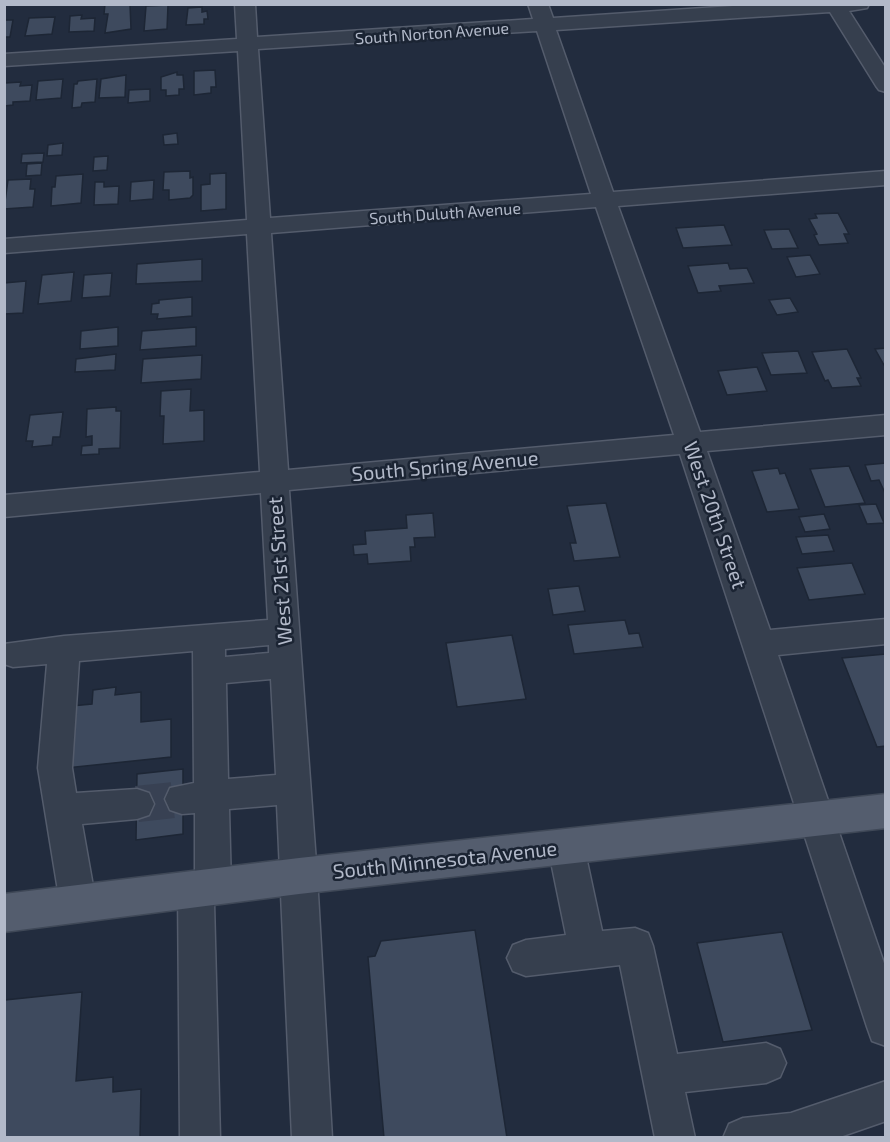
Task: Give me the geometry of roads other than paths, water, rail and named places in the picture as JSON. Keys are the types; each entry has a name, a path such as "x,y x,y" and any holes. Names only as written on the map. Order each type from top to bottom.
{"main road":[{"name":"South Minnesota Avenue","path":"4,913 299,876 885,811"}],"street":[{"name":"West 21st Street","path":"245,4 299,876 312,1137"},
{"name":"South Norton Avenue","path":"4,60 247,46 541,15 860,4"},
{"path":"835,5 885,86"},
{"name":"West 20th Street","path":"541,15 691,443 818,819 885,1027"},
{"name":"South Duluth Avenue","path":"4,246 885,178"},
{"name":"South Spring Avenue","path":"4,506 885,425"},
{"path":"13,654 283,631"},
{"path":"758,644 885,631"},
{"path":"200,1137 204,887 197,798 209,671 209,637"},
{"path":"64,649 54,768 78,903"},
{"path":"209,671 286,665"},
{"path":"197,798 293,788"},
{"path":"62,810 136,804"},
{"path":"566,847 588,950"},
{"path":"526,958 634,946 675,1137"},
{"path":"662,1075 766,1063"},
{"path":"743,1137 791,1132 885,1101"}],"tunnel":[{"path":"137,804 182,799"}]}
